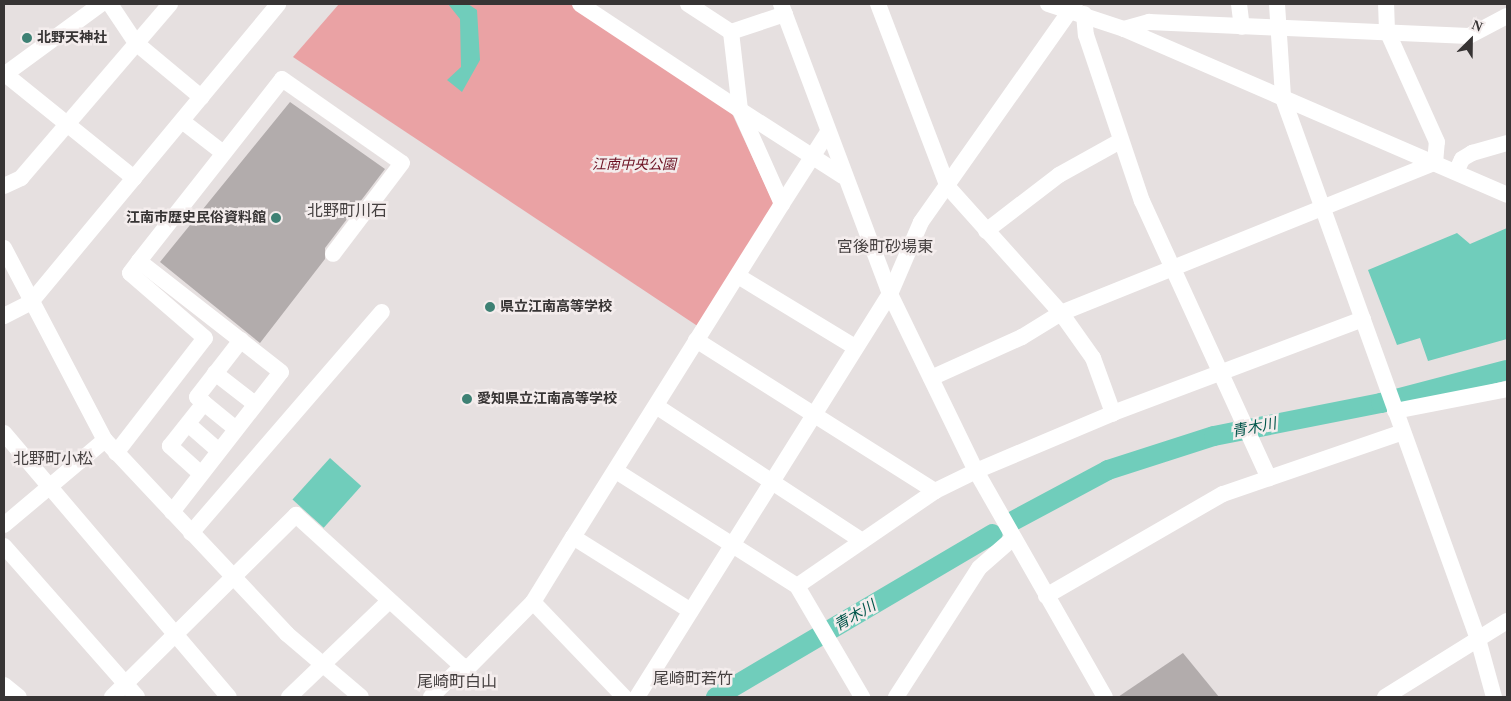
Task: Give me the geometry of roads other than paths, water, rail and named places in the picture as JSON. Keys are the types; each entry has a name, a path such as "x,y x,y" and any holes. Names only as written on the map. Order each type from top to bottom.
{"street":[{"path":"101,4 4,74 134,178"},
{"path":"110,4 136,43 201,97"},
{"path":"4,186 21,178 170,4"},
{"path":"4,316 31,302 278,4"},
{"path":"580,4 843,176"},
{"path":"688,4 732,32"},
{"path":"878,4 948,187 1061,313 1093,358 1113,413"},
{"path":"1048,4 1074,8 1507,195"},
{"path":"1239,4 1242,27"},
{"path":"1277,4 1283,98 1478,639 1494,697"},
{"path":"1386,4 1387,31 1438,142 1435,163"},
{"path":"637,697 812,414 890,294 921,222 948,187 1074,8"},
{"path":"1074,8 1086,34 1120,141 1172,267 1222,372 1269,478"},
{"path":"732,32 783,9 843,176 890,294 976,471 1012,539 1105,697"},
{"path":"1124,29 1149,22 1469,36 1507,16"},
{"path":"732,32 740,110 782,204"},
{"path":"116,453 205,338 130,273 222,152 282,80 392,154 402,163 332,254"},
{"path":"182,121 222,152"},
{"path":"112,697 173,634 296,515 389,602 462,666 470,667 533,602 828,132"},
{"path":"986,231 1059,175 1120,141"},
{"path":"1456,172 1462,159 1472,153 1507,144"},
{"path":"931,378 1022,337 1061,313 1322,205 1435,163"},
{"path":"5,254 105,440 231,577 322,664 362,697"},
{"path":"139,260 280,372 172,512"},
{"path":"738,276 855,347"},
{"path":"176,313 188,299"},
{"path":"191,533 382,312"},
{"path":"797,586 935,491 976,471 1113,413 1363,319"},
{"path":"236,429 197,397 241,340"},
{"path":"696,340 935,491"},
{"path":"215,373 255,404"},
{"path":"1393,403 1507,389"},
{"path":"201,474 170,446 204,403"},
{"path":"656,406 772,480 862,541"},
{"path":"188,424 219,451"},
{"path":"1046,596 1223,494 1403,432"},
{"path":"4,433 49,489 229,697"},
{"path":"4,525 105,440"},
{"path":"616,471 797,586 862,697"},
{"path":"574,537 691,610"},
{"path":"896,697 979,568 1012,539"},
{"path":"4,546 124,685 137,697"},
{"path":"289,697 389,602"},
{"path":"533,602 624,697"},
{"path":"1385,697 1507,621"},
{"path":"432,697 462,666"},
{"path":"4,685 19,697"}],"waterway":[{"name":"青木川","path":"1013,521 1108,470 1214,436 1381,403 1507,370"},
{"name":"青木川","path":"716,697 993,534"}],"place":[{"name":"北野天神社","path":"27,38"},
{"name":"江南市歴史民俗資料館","path":"276,218"},
{"name":"県立江南高等学校","path":"490,307"},
{"name":"愛知県立江南高等学校","path":"467,399"}],"district":[{"name":"北野町川石","path":"347,211"},
{"name":"宮後町砂場東","path":"885,247"},
{"name":"北野町小松","path":"53,459"},
{"name":"尾崎町若竹","path":"693,679"},
{"name":"尾崎町白山","path":"457,682"}],"park label":[{"name":"江南中央公園","path":"634,165"}]}
